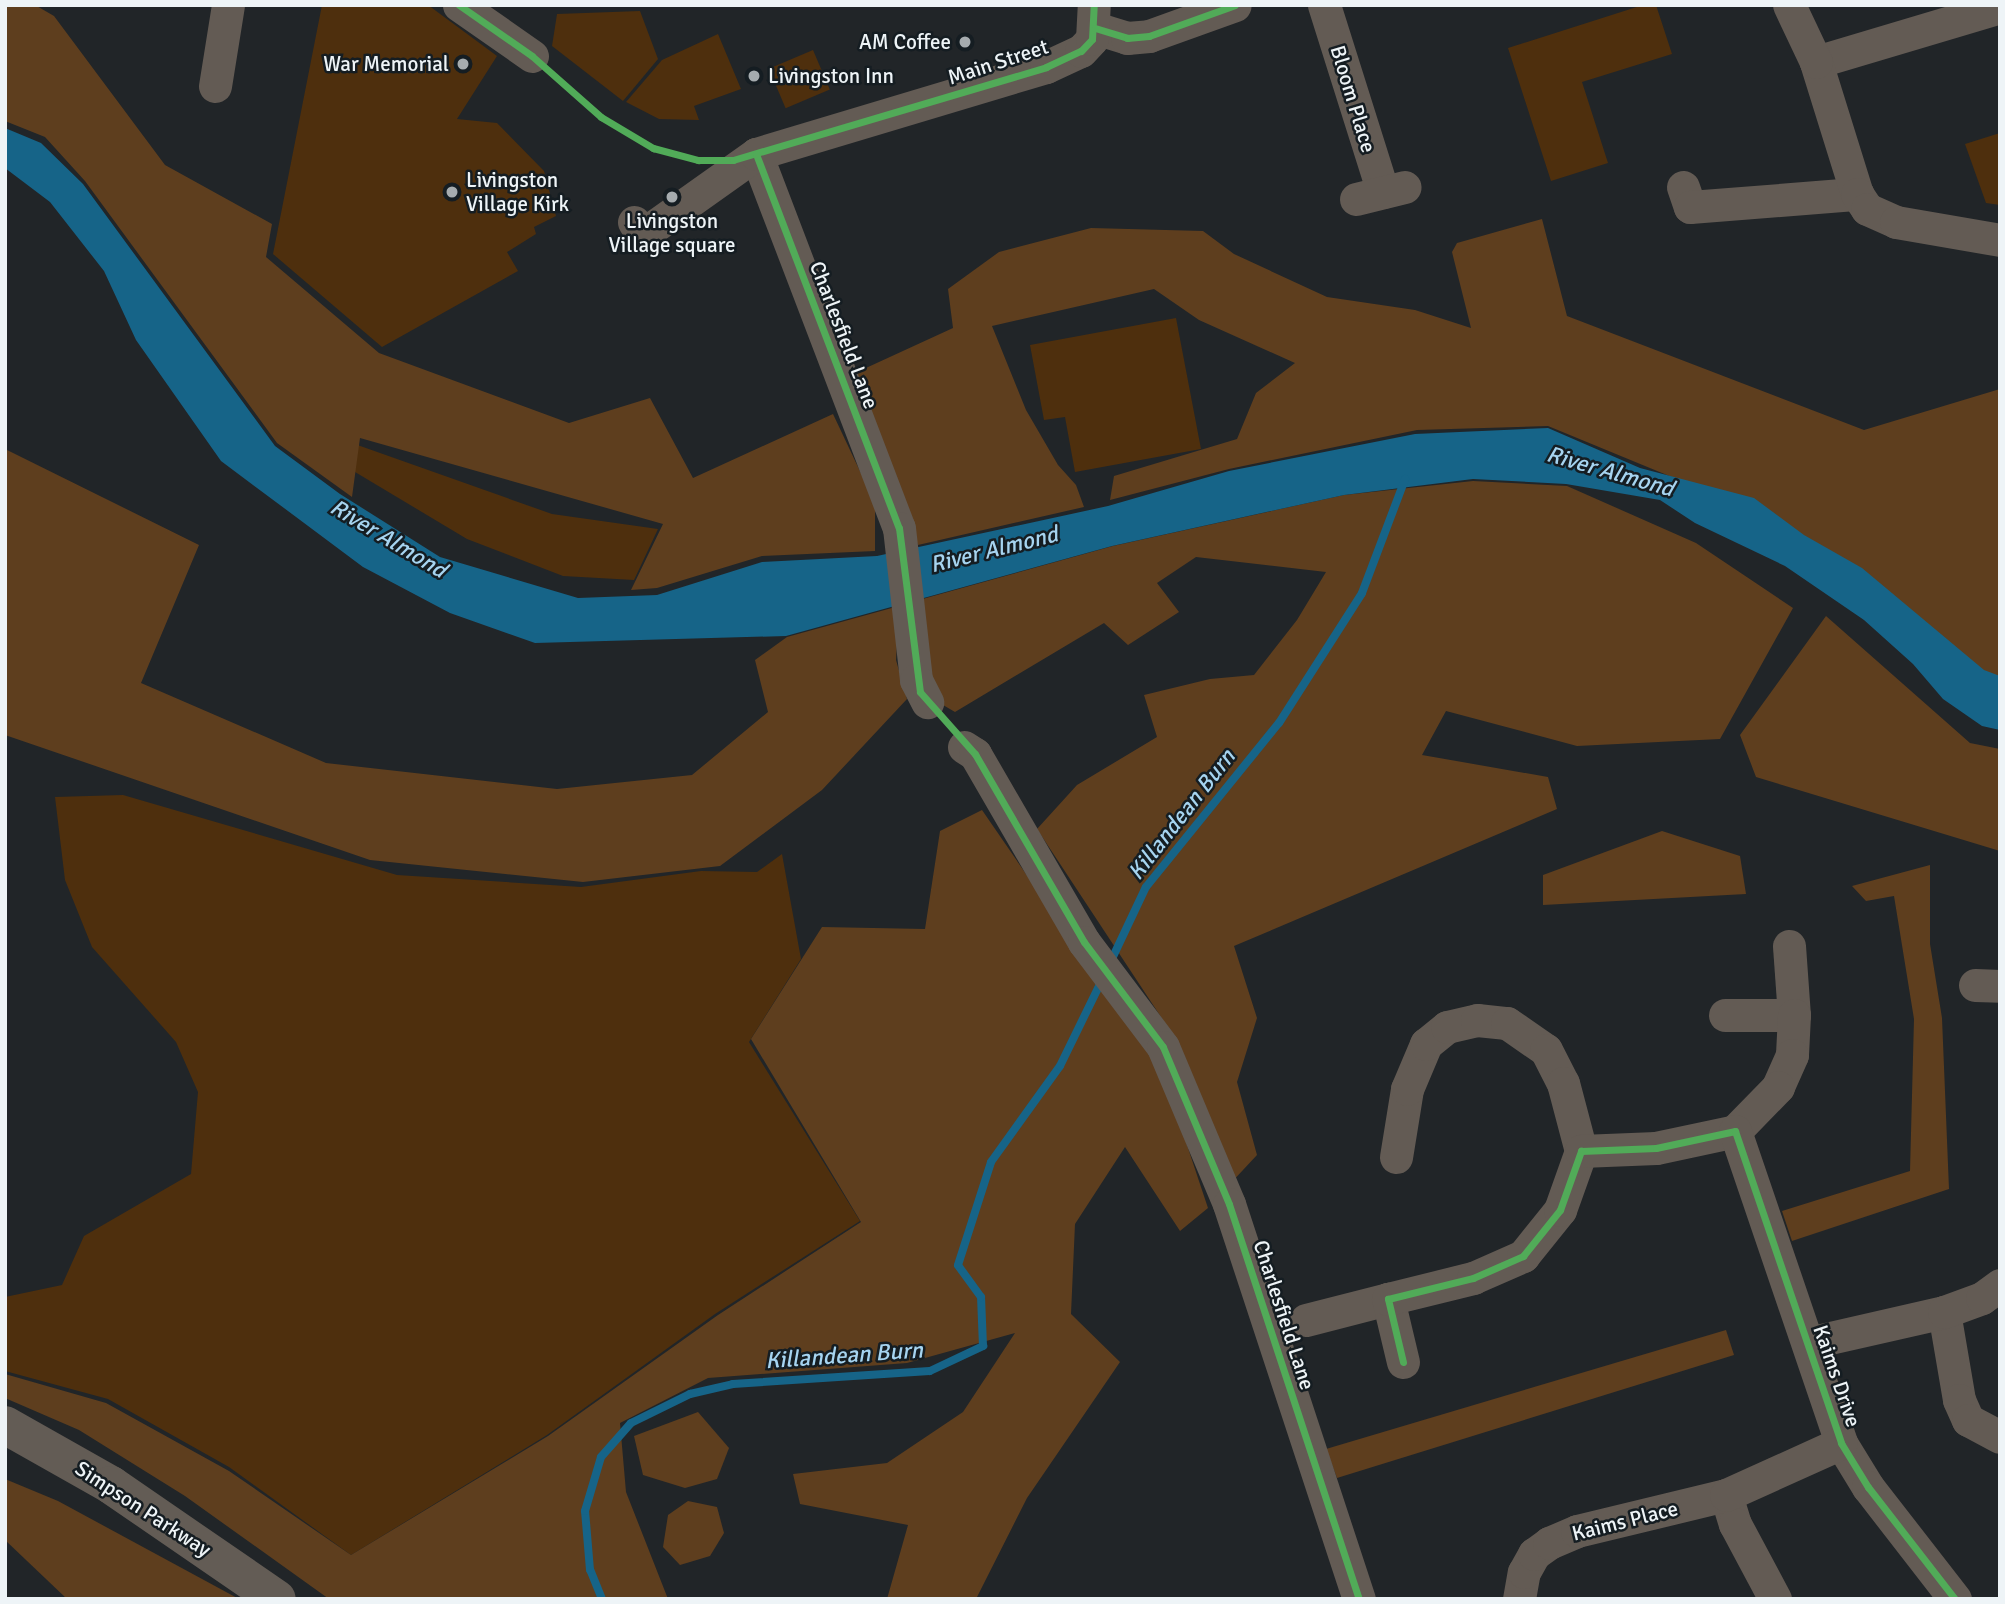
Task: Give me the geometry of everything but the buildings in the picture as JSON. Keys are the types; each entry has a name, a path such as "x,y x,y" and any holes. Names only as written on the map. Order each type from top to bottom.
{"main road":[{"name":"Simpson Parkway","path":"5,1425 111,1485 276,1599"}],"street":[{"path":"215,86 228,5"},
{"path":"458,5 532,56"},
{"name":"Main Street","path":"634,222 642,235 756,154 1046,67 1081,51 1094,17 1127,38 1149,36 1235,5"},
{"name":"Bloom Place","path":"1324,5 1381,193"},
{"path":"1789,5 1816,62 1857,194 1867,209 1896,222 2000,240"},
{"path":"1816,62 2000,7"},
{"name":"Charlesfield Lane","path":"756,154 899,528 916,680 927,702"},
{"path":"1683,187 1690,207 1857,194"},
{"name":"Charlesfield Lane","path":"964,747 975,754 1084,942 1163,1047 1229,1204 1359,1599"},
{"path":"1581,1151 1656,1149 1735,1131 1779,1087 1792,1055 1794,1015 1789,946"},
{"path":"1725,1015 1794,1015"},
{"path":"1306,1320 1473,1278 1523,1256 1560,1210 1581,1151 1563,1083 1546,1050 1507,1023 1477,1020 1447,1027 1426,1044 1407,1089 1396,1157"},
{"name":"Kaims Drive","path":"1735,1131 1753,1177 1841,1443 1884,1509 1955,1599"},
{"path":"1808,1343 1944,1312 1982,1298 2000,1285"},
{"path":"1388,1299 1403,1363"},
{"path":"1944,1312 1959,1400 1968,1420 2000,1437"},
{"name":"Kaims Place","path":"1519,1599 1524,1572 1534,1554 1549,1543 1577,1531 1726,1495 1841,1443"},
{"path":"1726,1495 1735,1524 1775,1599"}],"shaded area":[{"path":"5,5 35,5 54,16 165,165 272,224 266,257 379,353 569,423 650,398 693,478 833,414 875,503 875,551 762,556 657,588 631,590 663,524 360,438 352,497 277,443 85,181 45,137 5,121"},
{"path":"322,5 428,5 497,56 457,119 497,123 544,171 556,216 534,227 536,234 507,252 518,271 382,347 273,254"},
{"path":"1643,5 1656,5 1672,54 1582,82 1608,163 1551,181 1508,48"},
{"path":"640,11 658,59 623,101 552,46 557,14"},
{"path":"718,34 741,89 694,106 699,120 659,119 626,102 662,60"},
{"path":"813,50 830,90 786,108 769,69"},
{"path":"2000,133 2000,205 1986,203 1965,144"},
{"path":"1542,219 1567,316 1864,430 2000,389 2000,680 1845,593 1713,494 1548,426 1417,430 1229,469 1110,500 1114,476 1237,439 1256,393 1295,363 1199,320 1154,289 992,326 1026,410 1058,465 1076,485 1084,507 918,545 855,373 953,328 948,289 999,252 1091,228 1203,231 1234,254 1327,297 1415,310 1471,328 1452,252 1457,243"},
{"path":"1176,318 1201,449 1075,472 1065,417 1044,420 1030,345"},
{"path":"349,442 552,514 658,529 634,580 563,576 467,539 345,466"},
{"path":"5,449 199,545 141,683 326,763 557,789 692,775 768,712 755,660 787,637 899,606 896,660 907,699 822,790 720,866 583,882 370,860 5,735"},
{"path":"1473,481 1567,486 1696,543 1793,608 1720,739 1577,746 1446,711 1422,755 1548,777 1557,809 1234,946 1257,1018 1237,1082 1257,1155 1229,1185 1163,1020 1037,829 1077,785 1157,737 1144,695 1210,679 1254,675 1297,620 1326,572 1196,557 1157,583 1179,612 1128,645 1104,623 955,712 931,698 919,600 1113,546 1344,495"},
{"path":"1826,616 1970,743 2000,749 2000,851 1756,777 1740,735"},
{"path":"123,795 397,875 581,887 701,871 757,872 782,854 801,959 749,1042 860,1221 715,1314 547,1435 351,1555 229,1467 108,1399 5,1371 5,1297 62,1285 84,1236 191,1174 198,1092 176,1042 92,947 65,880 55,797"},
{"path":"982,810 1163,1073 1208,1208 1180,1231 1125,1147 1075,1224 1071,1314 1120,1362 1027,1498 976,1599 887,1599 908,1525 800,1504 793,1474 887,1463 963,1412 1015,1333 907,1363 708,1378 620,1423 626,1492 668,1599 329,1599 185,1496 79,1430 5,1398 5,1374 106,1403 229,1471 351,1555 548,1436 718,1315 861,1222 751,1039 822,927 925,929 940,831"},
{"path":"1662,831 1740,856 1746,894 1543,905 1543,875"},
{"path":"1930,865 1930,944 1942,1018 1949,1189 1792,1241 1782,1211 1910,1171 1914,1019 1894,896 1866,901 1852,886"},
{"path":"1726,1330 1734,1355 1337,1478 1326,1449"},
{"path":"698,1412 729,1448 717,1479 685,1488 643,1475 634,1436"},
{"path":"5,1479 58,1501 239,1599 67,1599 5,1540"},
{"path":"688,1501 717,1507 724,1533 710,1556 680,1565 663,1547 668,1515"}],"water":[{"name":"River Almond","path":"5,128 41,143 83,184 275,446 340,494 440,557 578,598 657,595 762,562 877,556 1108,506 1229,471 1415,434 1548,428 1640,468 1754,498 1804,535 1862,568 1984,670 2000,676 2000,730 1982,726 1943,699 1913,664 1864,620 1785,566 1695,523 1660,500 1566,484 1473,479 1344,495 1112,546 786,636 535,643 450,613 363,567 221,461 136,340 104,271 50,202 5,168"}],"waterway":[{"name":"Killandean Burn","path":"1110,963 1146,887 1279,723 1362,593 1405,479"},
{"name":"Killandean Burn","path":"602,1599 590,1570 585,1511 601,1457 631,1423 690,1394 733,1384 930,1371 983,1346 981,1297 958,1265 991,1162 1060,1066 1103,978"}],"cycle path":[{"path":"459,5 532,56 601,117 653,148 698,160 733,160 1046,67 1081,51 1092,39 1094,5"},
{"path":"1095,28 1127,38 1149,36 1235,5"},
{"path":"756,154 899,528 920,692 975,754 1084,942 1163,1047 1229,1204 1359,1599"},
{"path":"1403,1362 1388,1299 1473,1278 1523,1256 1560,1210 1581,1151 1656,1148 1735,1131 1841,1443 1868,1487 1955,1599"}],"place":[{"name":"AM Coffee","path":"965,42"},
{"name":"War Memorial","path":"463,64"},
{"name":"Livingston Inn","path":"754,76"},
{"name":"Livingston Village Kirk","path":"452,192"},
{"name":"Livingston Village square","path":"672,197"}]}
